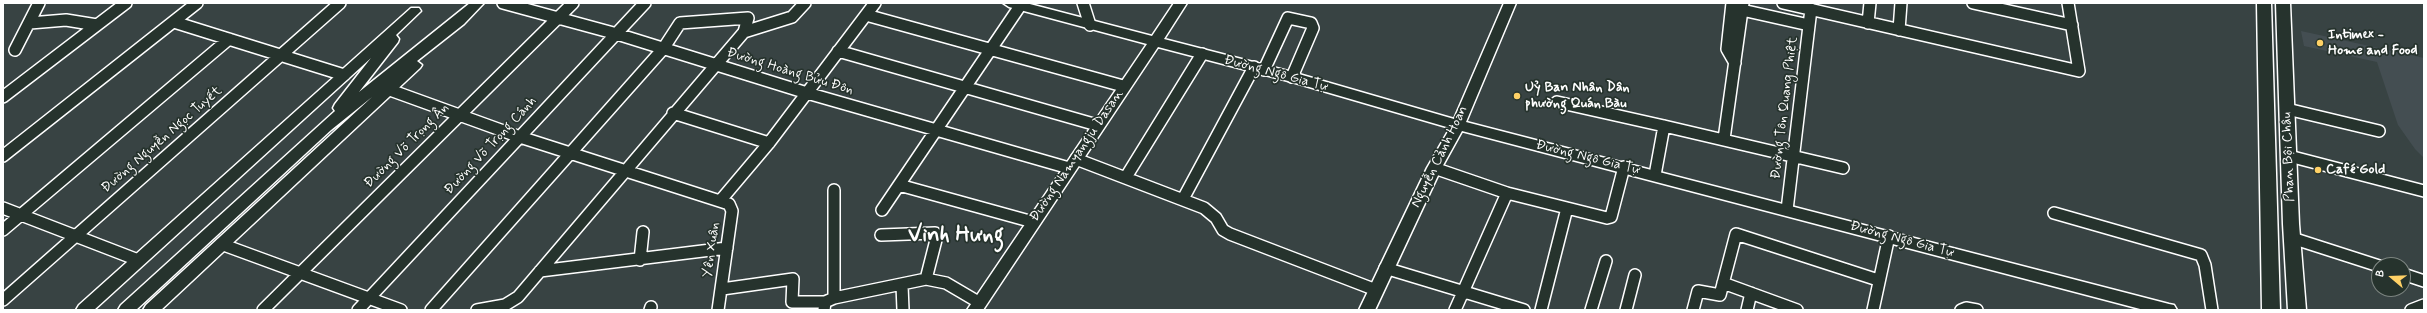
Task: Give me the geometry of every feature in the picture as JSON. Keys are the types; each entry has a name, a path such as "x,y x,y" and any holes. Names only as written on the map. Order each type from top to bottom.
{"main road":[{"name":"Phan Bội Châu","path":"2264,3 2271,310"},
{"name":"Phan Bội Châu","path":"2283,3 2292,231 2297,310"},
{"path":"2264,28 2285,33"},
{"path":"2265,83 2287,87"},
{"path":"2268,217 2292,231"}],"street":[{"path":"15,50 39,3"},
{"path":"3,97 126,3"},
{"path":"3,156 197,3"},
{"name":"Đường Nguyễn Ngọc Tuyết","path":"3,300 340,3"},
{"path":"151,310 390,90 478,3"},
{"name":"Đường Hoàng Bửu Đôn","path":"503,3 617,34 936,130 1126,177 1204,208 1216,218 1223,230 1230,234 1376,290"},
{"name":"Đường Võ Trọng Ân","path":"263,310 572,3"},
{"name":"Đường Võ Trọng Cánh","path":"358,310 645,3"},
{"path":"744,32 792,17 805,3"},
{"path":"390,90 520,137 624,169 720,201 769,143 875,3"},
{"path":"1083,3 1090,25"},
{"name":"Đường Namyangju Dasan","path":"977,306 1097,125 1181,3"},
{"name":"Nguyễn Cảnh Hoan","path":"1367,310 1385,268 1434,168 1458,125 1510,3"},
{"path":"1732,3 1727,48 1735,63"},
{"path":"1783,3 1806,7 1868,23 2079,71 2068,3"},
{"path":"1868,23 1870,3"},
{"path":"1899,30 1901,3"},
{"path":"1973,3 2072,25"},
{"path":"882,210 990,50 1014,4"},
{"name":"Đường Ngô Gia Tự","path":"1014,4 1259,69 1458,125 1655,175 2168,310"},
{"path":"326,126 420,7"},
{"path":"84,310 420,7"},
{"path":"1724,139 1742,7 1809,25"},
{"name":"Đường Tôn Quang Phiệt","path":"1787,210 1809,25 1806,7"},
{"path":"866,14 990,50 1124,86"},
{"path":"431,310 570,152 664,49 680,23 748,18 744,32 624,169 540,271 512,302 498,307 478,310"},
{"path":"1183,199 1288,18 1310,23 1313,28 1292,78"},
{"path":"30,23 66,20 97,25"},
{"path":"126,310 326,126 459,21"},
{"path":"174,22 344,75"},
{"path":"3,230 229,39"},
{"path":"838,51 1097,125"},
{"path":"1126,177 1202,54"},
{"path":"1557,102 1724,139 1843,168"},
{"path":"2287,109 2378,131"},
{"path":"673,113 769,143"},
{"path":"1655,175 1662,129 1664,126"},
{"path":"2289,156 2424,191"},
{"path":"1434,168 1507,193 1609,218 1624,167"},
{"path":"899,185 1033,222"},
{"path":"828,303 834,190"},
{"path":"1455,310 1507,193"},
{"name":"Yên Xuân","path":"718,310 732,211 729,204 720,201"},
{"path":"3,208 138,260"},
{"path":"1541,310 1568,208"},
{"path":"2054,213 2196,252 2201,255 2205,265 2212,310"},
{"path":"2292,231 2371,263"},
{"path":"640,260 643,232"},
{"path":"881,235 935,233 937,236 926,279"},
{"path":"1693,310 1697,292 1718,297 1735,235 1738,234 1878,280"},
{"path":"1873,310 1878,280 1889,236"},
{"path":"221,244 402,310"},
{"path":"540,271 640,260 726,248"},
{"path":"1591,310 1606,261"},
{"path":"1385,268 1524,310"},
{"path":"1626,310 1635,275"},
{"path":"2411,277 2424,281"},
{"path":"722,289 793,279 792,302 828,303 926,279 946,283 977,306"},
{"path":"1723,283 1751,293 1773,306 1797,310"},
{"path":"902,285 903,310"},
{"path":"1747,310 1751,293"},
{"path":"2411,310 2424,304"},
{"path":"1961,310 1966,308 1977,310"}],"shaded area":[{"path":"2301,31 2424,58 2424,158 2415,149 2398,125 2377,62 2304,46"}],"place":[{"name":"Intimex - Home and Food","path":"2320,43"},
{"name":"Uỷ Ban Nhân Dân phường Quán Bàu","path":"1517,96"},
{"name":"Café Gold","path":"2318,170"}],"district":[{"name":"Vinh Hưng","path":"956,236"}]}
